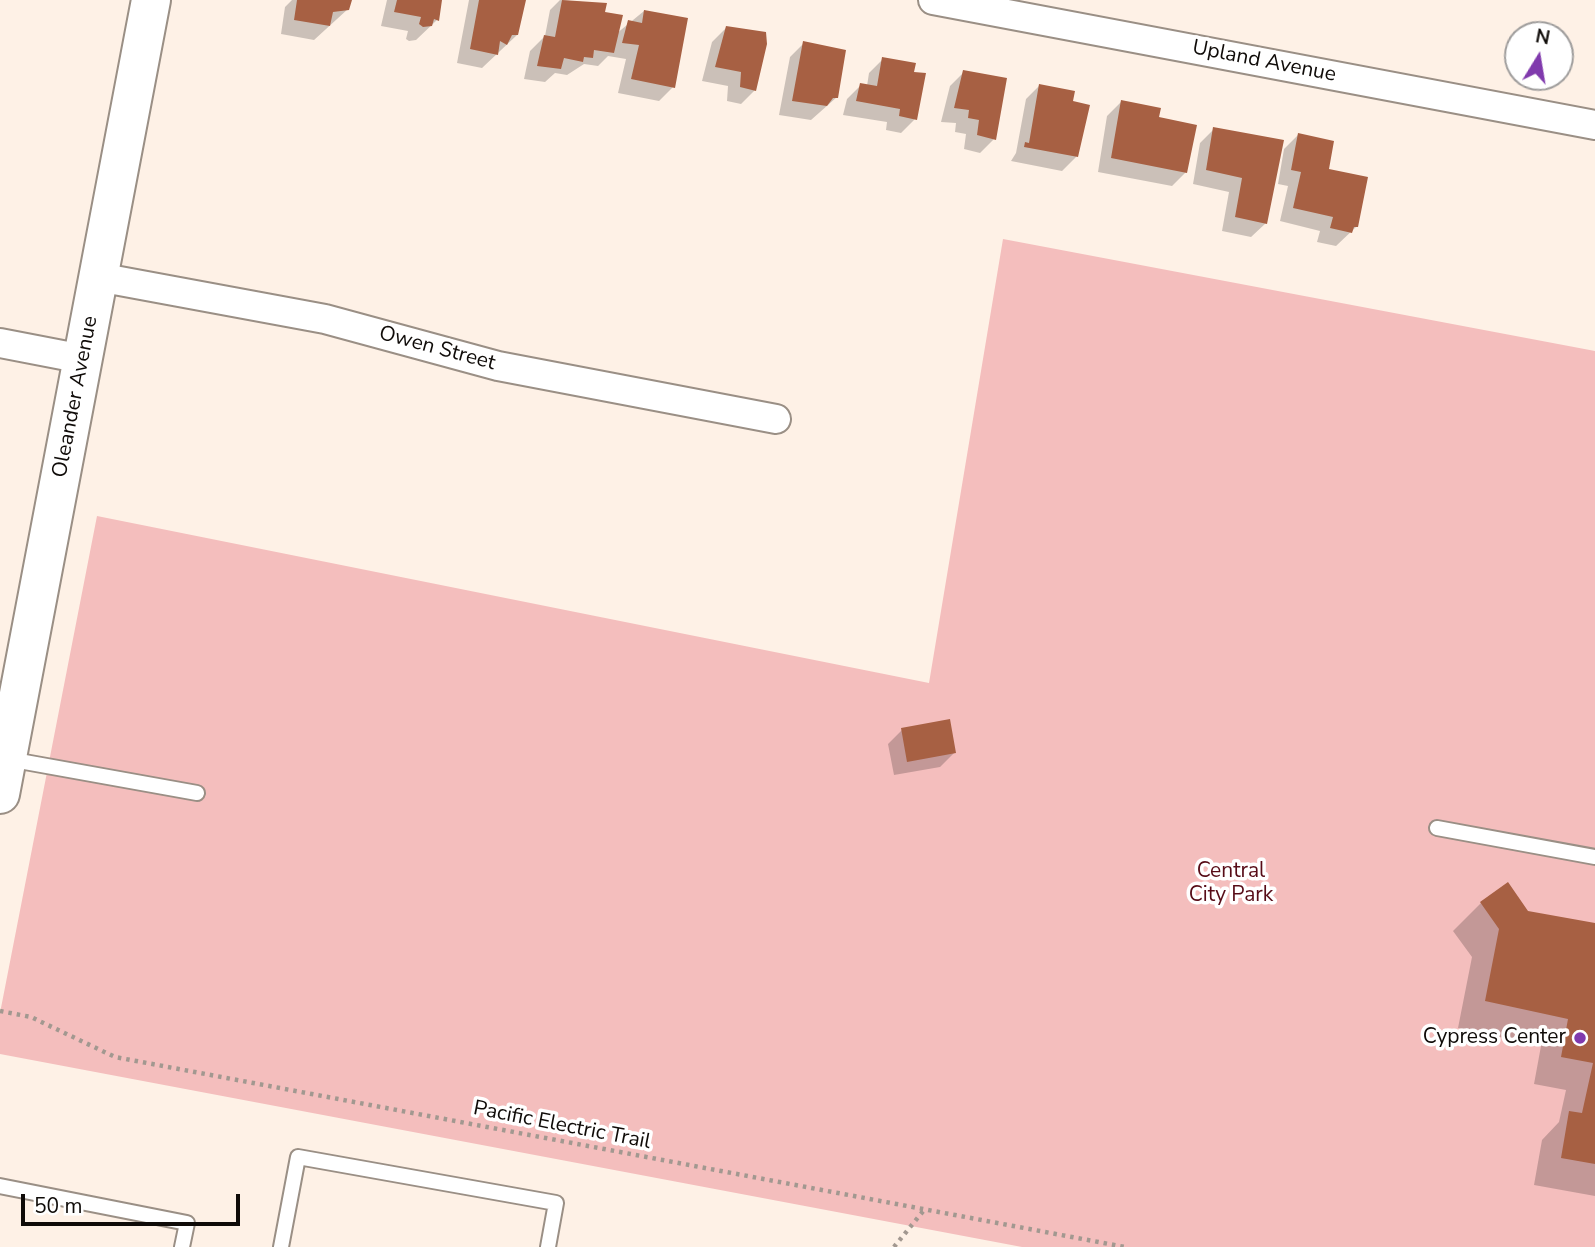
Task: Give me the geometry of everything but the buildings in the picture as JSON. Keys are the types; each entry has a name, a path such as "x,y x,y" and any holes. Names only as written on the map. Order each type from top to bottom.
{"street":[{"name":"Oleander Avenue","path":"2,770 152,0"},
{"name":"Upland Avenue","path":"933,0 1041,10 1595,125"},
{"name":"Owen Street","path":"98,277 325,319 498,366 776,419"},
{"path":"0,343 83,359"}],"lane":[{"path":"2,770 197,793"},
{"path":"1437,828 1595,857"},
{"path":"281,1247 298,1157 556,1203 548,1247"},
{"path":"0,1186 187,1223 182,1247"}],"path":[{"name":"Pacific Electric Trail","path":"0,1011 31,1017 116,1057 1125,1247"},
{"path":"894,1247 924,1210"}],"green space":[{"name":"Central City Park","path":"1003,239 1595,351 1595,1247 1022,1247 0,1054 0,1013 97,516 929,683"}],"place":[{"name":"Cypress Center","path":"1580,1038"}]}
